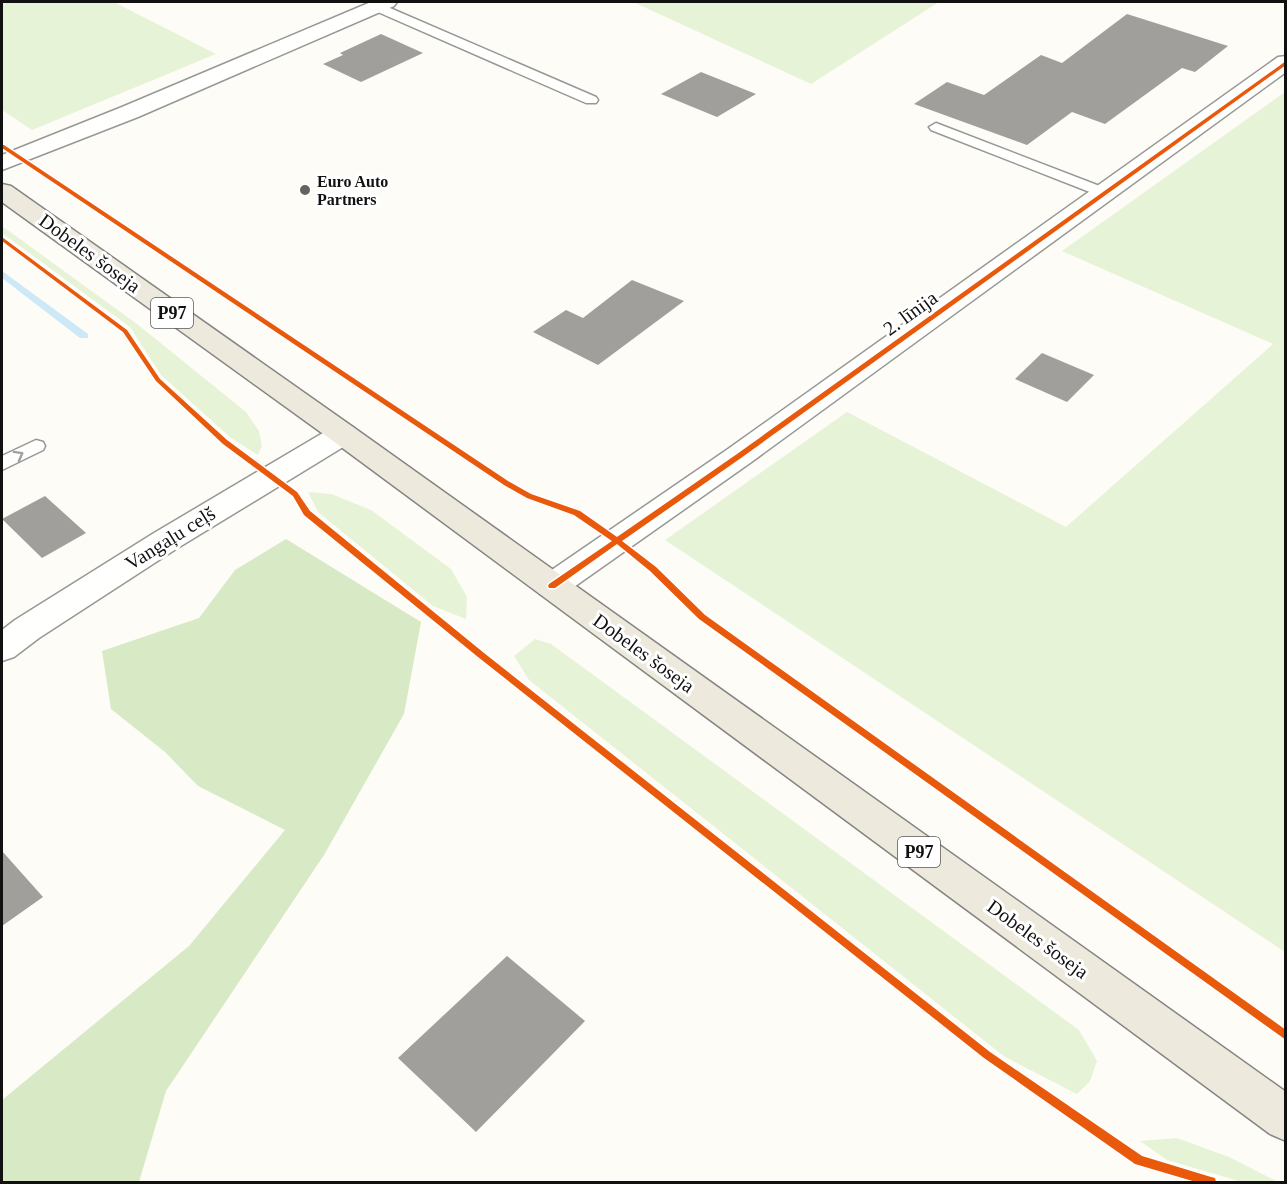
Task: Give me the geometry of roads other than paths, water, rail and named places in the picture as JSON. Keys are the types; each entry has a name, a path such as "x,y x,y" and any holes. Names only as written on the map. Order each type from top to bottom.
{"main road":[{"name":"Dobeles šoseja","path":"2,191 343,434 1286,1119"}],"street":[{"path":"2,163 130,112 382,4"},
{"name":"2. līnija","path":"552,586 739,456 1286,62"},
{"name":"Vangaļu ceļš","path":"2,648 27,629 165,541 343,434"}],"lane":[{"path":"382,4 591,100"},
{"path":"936,127 1105,193"},
{"path":"2,464 36,446"}],"waterway":[{"path":"2,274 84,336"}],"place":[{"name":"Euro Auto Partners","path":"305,190"}]}
